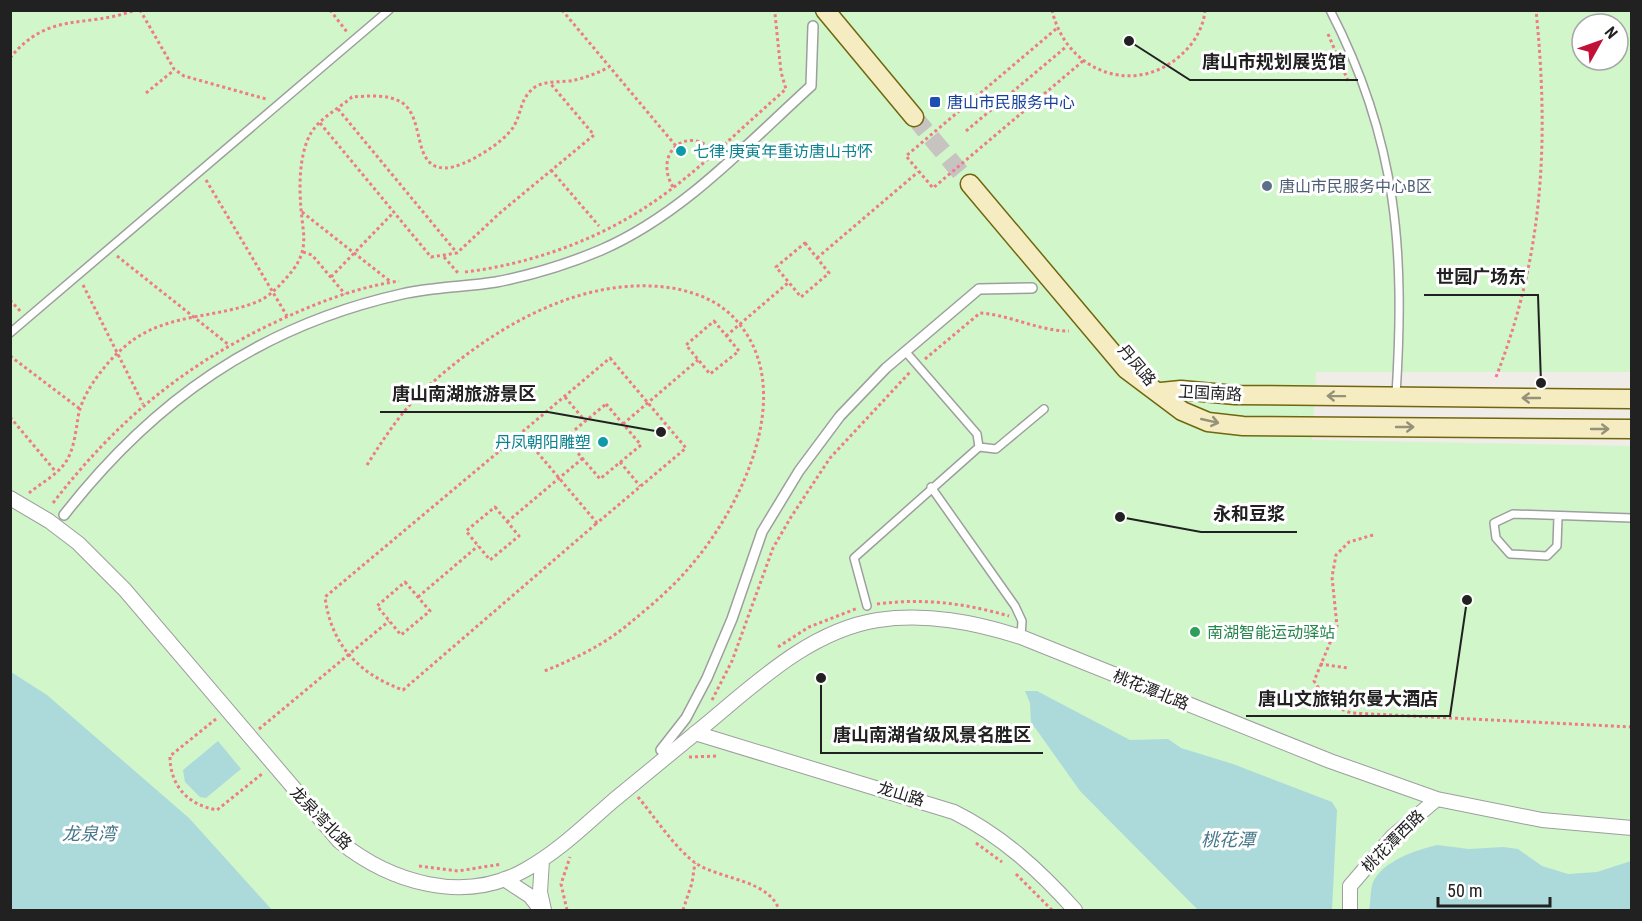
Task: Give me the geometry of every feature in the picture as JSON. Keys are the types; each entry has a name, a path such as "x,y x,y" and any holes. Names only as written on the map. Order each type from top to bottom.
{"main road":[{"path":"825,10 919,114 840,10"},
{"name":"丹凤路","path":"974,180 1161,392"},
{"name":"卫国南路","path":"1161,392 1181,390 1235,395 1395,398 1632,399"},
{"name":"卫国南路","path":"1161,392 1182,411 1208,422 1244,426 1632,429"}],"street":[{"path":"64,516 98,472 164,409 209,376 286,333 346,310 404,294 498,281 556,267 625,238 663,216 811,86 813,26"},
{"path":"661,750 686,718 707,678 732,619 762,532 780,501 840,416 905,351 979,289 1032,288"},
{"name":"龙泉湾北路","path":"10,498 49,521 98,562 125,590 339,841 362,859 403,879 448,887 504,879 542,860 695,733"},
{"name":"桃花潭北路","path":"695,733 792,656 821,640 877,620 948,618 987,626 1020,637 1330,761 1437,799 1542,820 1632,828"},
{"name":"龙山路","path":"695,733 954,812 987,828 1018,852 1072,909"},
{"name":"桃花潭西路","path":"1350,910 1350,886 1393,836 1437,799"},
{"path":"542,860 540,892 543,910"},
{"path":"504,879 530,896 543,910"}],"lane":[{"path":"10,333 388,10"},
{"path":"1330,10 1365,91 1379,133 1394,201 1400,292 1395,398"},
{"path":"905,351 978,434 979,447"},
{"path":"867,606 854,558 931,487 979,447 996,449 1044,409"},
{"path":"931,487 1015,606 1022,621 1020,637"},
{"path":"1558,517 1557,546 1547,555 1510,554 1496,538 1494,523 1506,516 1632,518"}],"path":[{"path":"10,58 40,30 72,21 135,10"},
{"path":"140,10 174,69 179,73 266,99"},
{"path":"330,10 354,40"},
{"path":"562,10 676,146"},
{"path":"447,275 486,270 545,255 589,238 622,223 673,187 786,88 780,72 775,14 777,10"},
{"path":"1052,10 1056,29 1067,46 1083,61 1104,73 1130,77 1155,72 1177,60 1194,40 1205,10"},
{"path":"1496,376 1521,305 1538,220 1543,104 1536,10"},
{"path":"1056,29 906,156 933,188 1083,61"},
{"path":"1326,31 1350,87"},
{"path":"966,131 1067,46"},
{"path":"35,499 27,494 56,472 67,460 86,395 118,351 135,338 192,315 261,300 273,292 294,269 303,252 305,226 301,210 301,167 306,143 321,123 352,98 388,98 400,101 416,118 424,156 436,167 447,168 481,155 510,132 528,92 538,85 573,81 609,67"},
{"path":"146,93 173,71"},
{"path":"321,123 431,257 444,256 457,253 501,212 594,135 550,83"},
{"path":"338,109 457,253"},
{"path":"673,187 666,175 665,165 676,146 690,140 699,140 714,151"},
{"path":"551,170 599,226"},
{"path":"200,171 287,316"},
{"path":"817,258 919,171"},
{"path":"301,210 353,254 391,282"},
{"path":"331,277 393,213"},
{"path":"805,243 817,258 829,273 801,297 776,267 805,243"},
{"path":"303,252 312,255 345,294"},
{"path":"113,253 229,345"},
{"path":"444,256 458,273"},
{"path":"78,275 143,405"},
{"path":"53,504 86,460 143,405 197,364 287,316 345,294 402,281"},
{"path":"726,336 789,282"},
{"path":"367,465 402,414 454,365 492,336 517,322 572,299 624,287 660,286 706,298 740,324 754,347 760,364 763,409 752,464 732,505 688,569 640,614 598,646 542,672"},
{"path":"711,702 732,661 773,548 830,458 878,404 916,366 980,313 992,314 1048,331 1069,331"},
{"path":"714,321 739,351 711,374 698,360 686,345 714,321"},
{"path":"10,356 80,410"},
{"path":"610,358 686,448 403,690 376,678 348,656 331,626 325,597 565,397 610,358"},
{"path":"623,424 698,360"},
{"path":"565,397 585,421"},
{"path":"606,404 641,445 600,479 565,438 585,421 606,404"},
{"path":"10,417 56,472"},
{"path":"521,433 597,523"},
{"path":"507,522 583,458"},
{"path":"620,462 640,487"},
{"path":"44,504 64,516"},
{"path":"495,507 519,536 490,560 478,546 466,531 495,507"},
{"path":"1373,535 1348,542 1336,555 1332,576 1338,616 1337,626 1314,681 1322,697 1338,710 1352,713 1632,727"},
{"path":"418,597 478,546"},
{"path":"405,582 430,611 401,635 389,621 376,606 405,582"},
{"path":"249,738 389,621"},
{"path":"1320,664 1348,668"},
{"path":"217,717 170,756 170,772 178,788 189,800 204,808 217,810 264,772"},
{"path":"253,719 261,728"},
{"path":"688,757 709,754 720,756"},
{"path":"635,793 695,863 726,878 757,886 776,901 779,910"},
{"path":"973,841 1004,863"},
{"path":"567,910 561,884 571,855"},
{"path":"417,865 458,871 504,863"},
{"path":"683,910 692,883 695,863"},
{"path":"1011,869 1052,910"}],"green space":[{"path":"10,11 1631,11 1631,372 1316,372 1312,440 1631,446 1631,910 11,910"}],"water":[{"name":"龙泉湾","path":"11,672 47,695 189,818 272,910 11,910"},
{"name":"桃花潭","path":"1025,691 1037,691 1130,740 1168,739 1181,748 1233,764 1332,802 1337,810 1332,910 1198,910 1080,791 1031,722 1030,703"},
{"path":"218,741 241,769 206,798 200,797 185,782 183,770"},
{"path":"1437,845 1469,849 1503,847 1518,849 1542,866 1568,874 1597,872 1631,861 1631,910 1369,910 1373,882 1384,868 1410,853"}],"tunnel":[{"path":"914,117 970,184"}],"place":[{"name":"唐山市规划展览馆","path":"1129,41"},
{"name":"唐山市民服务中心","path":"935,102"},
{"name":"七律·庚寅年重访唐山书怀","path":"681,151"},
{"name":"唐山市民服务中心B区","path":"1267,186"},
{"name":"世园广场东","path":"1541,383"},
{"name":"唐山南湖旅游景区","path":"661,432"},
{"name":"丹凤朝阳雕塑","path":"603,442"},
{"name":"永和豆浆","path":"1120,517"},
{"name":"唐山文旅铂尔曼大酒店","path":"1467,600"},
{"name":"南湖智能运动驿站","path":"1195,632"},
{"name":"唐山南湖省级风景名胜区","path":"821,678"}]}
